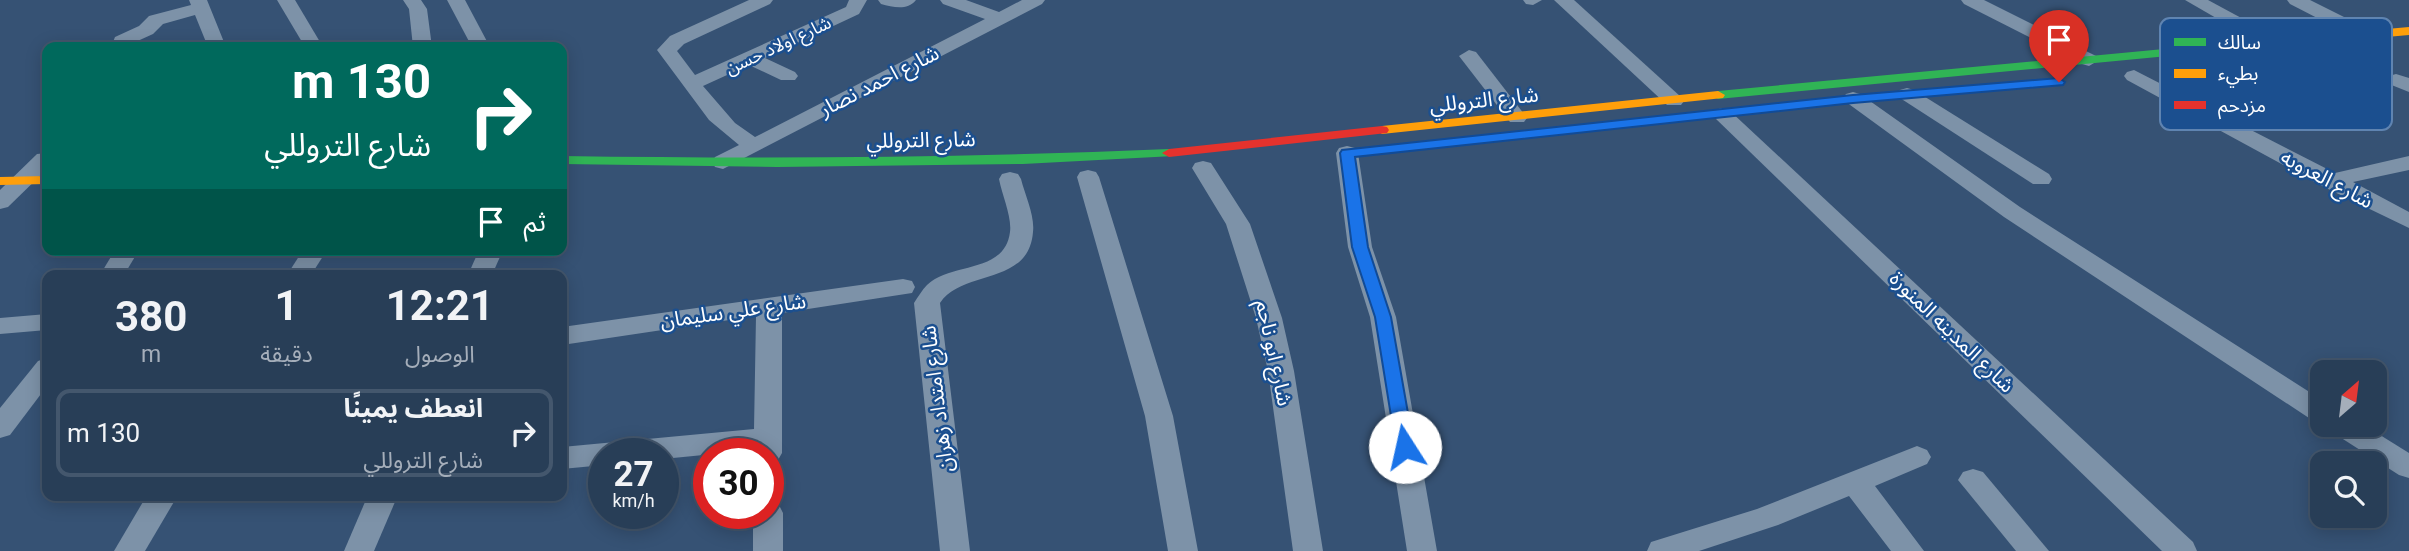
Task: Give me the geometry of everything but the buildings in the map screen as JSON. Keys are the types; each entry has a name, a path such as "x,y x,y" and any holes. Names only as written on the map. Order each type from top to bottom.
{"street":[{"path":"286,0 311,42"},
{"path":"412,0 418,9 422,42"},
{"path":"456,0 478,42"},
{"path":"725,0 744,9"},
{"path":"754,145 728,130 667,50 668,46 677,40 764,0"},
{"name":"شارع اولاد حسن","path":"692,84 853,10 858,0"},
{"path":"887,0 898,4 907,0"},
{"path":"949,0 1000,18"},
{"name":"شارع احمد نصار","path":"723,162 1036,0"},
{"path":"1563,0 1674,101"},
{"path":"1970,0 2089,60"},
{"path":"2194,0 2227,18"},
{"path":"2295,0 2331,18"},
{"path":"122,42 146,30 156,20 199,4 212,42"},
{"name":"شارع التروللي","path":"567,160 1023,160 1149,155 2160,54"},
{"path":"1469,56 1517,118"},
{"path":"749,58 788,76"},
{"path":"2128,77 2160,75"},
{"name":"شارع العروبه","path":"2128,77 2160,93"},
{"path":"1847,99 1934,92"},
{"path":"1907,94 2042,179"},
{"path":"1847,99 2012,212 2310,405"},
{"path":"1715,115 1748,111"},
{"name":"شارع المدينه المنورة","path":"1715,115 2182,551"},
{"name":"شارع العروبه","path":"2231,130 2409,221"},
{"path":"1348,153 1360,247 1383,317 1422,551"},
{"path":"2330,181 2409,163"},
{"name":"شارع ابو ناجم","path":"1203,168 1238,225 1269,318 1281,371 1308,551"},
{"path":"0,202 31,170"},
{"path":"1088,176 1156,404 1183,551"},
{"name":"شارع امتداد زهران","path":"955,551 927,303 934,291 1004,263 1018,247 1021,230 1010,179"},
{"name":"شارع علي سليمان","path":"567,335 903,287"},
{"path":"768,438 769,306"},
{"path":"0,326 42,322"},
{"path":"0,428 42,373"},
{"path":"2363,438 2409,467"},
{"path":"567,458 588,456"},
{"path":"1662,551 1706,545 1767,517 1917,457"},
{"path":"1973,480 2034,551"},
{"path":"1855,482 1909,551"},
{"path":"130,551 159,501"},
{"path":"359,551 380,501"},
{"path":"768,529 768,551"}],"traffic: fast":[{"path":"1718,95 2160,53"},
{"path":"567,160 777,163 1023,160 1169,153"}],"traffic: slow":[{"path":"2392,33 2409,31"},
{"path":"1382,130 1718,95"},
{"path":"0,181 42,180"}],"traffic: jam":[{"path":"1169,153 1382,130"}],"route":[{"path":"1405,447 1383,317 1360,247 1347,153 1853,99 2059,82"}]}
